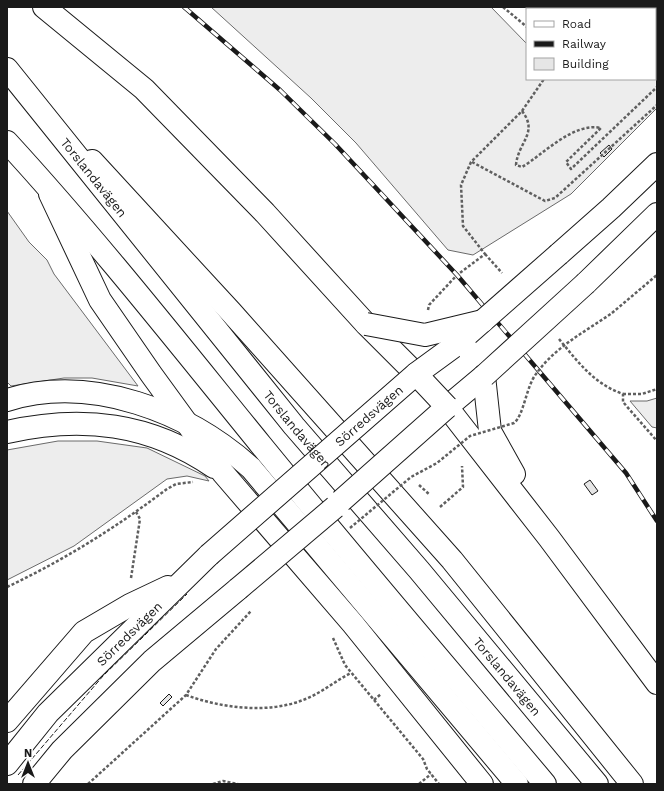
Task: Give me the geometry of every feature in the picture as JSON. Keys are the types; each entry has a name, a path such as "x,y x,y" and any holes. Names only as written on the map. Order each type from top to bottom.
{"main road":[{"path":"44,7 144,89 265,214 366,324 447,407 480,434 549,538 657,683"},
{"path":"7,68 232,312 447,555 632,784"},
{"name":"Torslandavägen","path":"7,68 294,426 419,570 597,784"},
{"path":"7,142 44,182 184,349 262,446 545,784"},
{"name":"Sörredsvägen","path":"7,764 48,713 208,555 416,374 453,347 483,321 611,208 657,164"},
{"path":"44,182 100,300 151,374 188,422 223,473 353,624 482,784"},
{"path":"34,784 62,750 152,661 338,504 484,376 586,283 657,214"},
{"path":"366,324 425,335 483,321"},
{"path":"480,434 484,376"},
{"path":"7,400 42,393 66,392 94,394 150,406 188,422 234,453 251,468 517,784"},
{"path":"7,432 51,424 99,423 127,428 176,444 195,454 223,473"},
{"path":"7,721 84,632 130,604 182,580"}],"path":[{"path":"503,7 526,26"},
{"path":"505,277 463,226 461,185 472,162 522,111 543,80"},
{"path":"522,111 529,120 530,126 516,158 516,165 522,167 548,146 585,128 601,128 566,162 571,169 657,87"},
{"path":"472,162 545,201 555,198 657,105"},
{"path":"469,265 485,254"},
{"path":"344,532 411,477 437,463 480,434 514,423 519,419 529,386 535,374 552,355 612,313 657,275"},
{"path":"554,335 590,375 608,389 623,394 642,394 657,389"},
{"path":"623,394 623,402 657,441"},
{"path":"7,587 84,547 176,484 196,482"},
{"path":"131,580 140,520 136,512"},
{"path":"88,784 186,695 216,649 254,607"},
{"path":"330,631 345,666 423,758 427,769 439,784"},
{"path":"186,695 208,703 272,707 303,700 352,673"},
{"path":"419,784 431,774"},
{"path":"213,784 230,781 238,784"}],"shaded area":[{"path":"211,7 491,7 526,43 526,80 656,80 657,31 657,108 571,194 473,255 448,250 356,143 311,98"},
{"path":"7,211 29,242 47,260 54,274 138,386 92,378 64,378 11,386 7,382"},
{"path":"657,398 657,428 652,427 630,401 647,401"},
{"path":"58,441 97,441 147,448 205,476 209,481 187,476 167,479 74,546 7,580 7,450"}],"building":[{"path":"609,145 612,149 604,157 600,153"},
{"path":"590,480 598,491 592,495 584,484"},
{"path":"169,694 172,697 163,706 160,703"}],"railway":[{"path":"184,7 280,90 335,144 457,275 626,473 657,521"}],"fence":[{"path":"18,775 103,676 187,594"}]}
